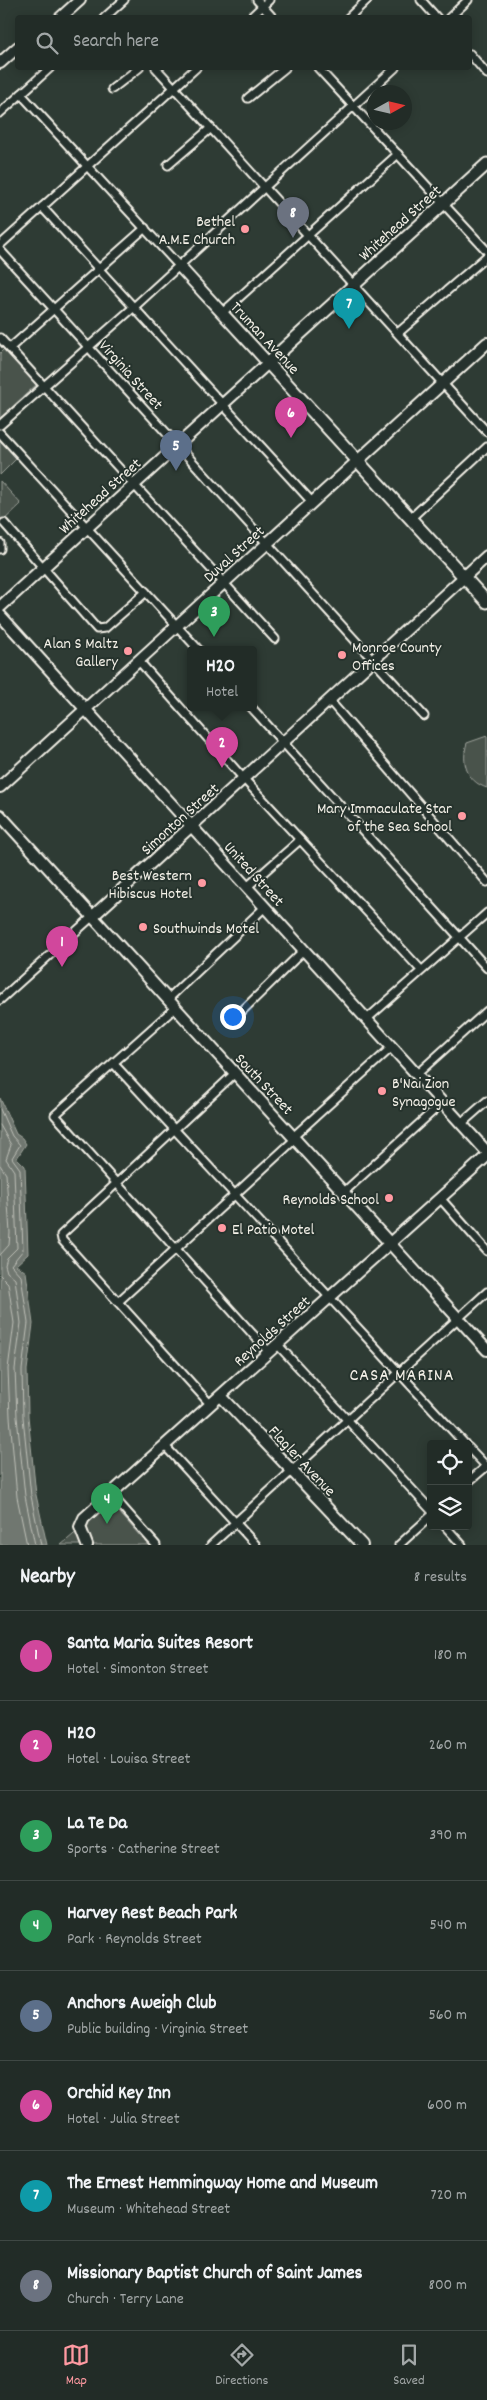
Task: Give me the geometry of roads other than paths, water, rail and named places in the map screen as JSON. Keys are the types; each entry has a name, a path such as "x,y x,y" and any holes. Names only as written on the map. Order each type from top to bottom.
{"main road":[{"name":"Whitehead Street","path":"268,363 487,164"},
{"name":"Truman Avenue","path":"268,363 487,602"}],"street":[{"path":"63,15 80,0"},
{"path":"109,15 124,0"},
{"path":"257,0 270,15"},
{"path":"253,15 269,0"},
{"path":"351,15 367,0"},
{"path":"421,0 434,15"},
{"path":"452,15 468,0"},
{"path":"0,64 15,50"},
{"path":"472,56 487,73"},
{"path":"0,113 48,70"},
{"path":"112,89 136,70"},
{"path":"158,70 487,432"},
{"path":"0,245 194,70"},
{"path":"248,98 283,70"},
{"path":"320,70 487,250"},
{"path":"0,424 134,307 393,70"},
{"name":"Truman Avenue","path":"21,94 268,363"},
{"path":"168,165 210,128"},
{"path":"222,313 310,236 398,154"},
{"path":"42,206 312,502"},
{"path":"10,348 145,228"},
{"name":"Virginia Street","path":"0,250 424,716"},
{"path":"398,334 487,256"},
{"path":"0,338 275,639"},
{"name":"Duval Street","path":"0,787 487,343"},
{"name":"Whitehead Street","path":"0,608 268,363"},
{"path":"0,433 195,646"},
{"path":"410,519 487,446"},
{"path":"4,523 44,566 97,629 101,629 146,592"},
{"path":"0,543 0,549"},
{"name":"Simonton Street","path":"0,1000 192,827 487,556"},
{"name":"United Street","path":"0,615 487,1152"},
{"path":"138,660 244,779 421,970"},
{"path":"329,700 487,882"},
{"path":"255,711 487,968"},
{"name":"South Street","path":"0,815 487,1350"},
{"path":"247,886 300,840"},
{"path":"168,999 264,906"},
{"path":"367,1019 487,913"},
{"path":"242,1011 304,950"},
{"path":"176,1007 56,1115 268,1352"},
{"path":"417,1074 487,1011"},
{"path":"118,1302 236,1196 292,1142 294,1136 392,1047"},
{"path":"114,1064 461,1440"},
{"path":"211,1405 62,1240 61,1235 236,1073"},
{"path":"462,1123 487,1101"},
{"path":"344,1192 442,1102"},
{"name":"Reynolds Street","path":"87,1545 80,1530 84,1518 487,1156"},
{"path":"440,1198 487,1250"},
{"path":"211,1545 487,1292"},
{"path":"277,1344 427,1506"},
{"name":"Flagler Avenue","path":"221,1396 362,1545"},
{"path":"165,1446 256,1545"},
{"path":"472,1451 487,1466 472,1479"},
{"path":"110,1493 156,1545"},
{"path":"400,1545 427,1520"},
{"path":"449,1530 462,1545"}],"water":[{"path":"0,1098 16,1134 26,1144 17,1158 25,1166 28,1254 16,1265 26,1272 33,1324 27,1370 28,1416 36,1495 47,1545 0,1545"}],"place":[{"name":"Bethel A.M.E Church","path":"245,229"},
{"name":"Missionary Baptist Church of Saint James","path":"293,238"},
{"name":"The Ernest Hemmingway Home and Museum","path":"349,329"},
{"name":"Orchid Key Inn","path":"291,438"},
{"name":"Anchors Aweigh Club","path":"176,471"},
{"name":"La Te Da","path":"214,637"},
{"name":"Alan S Maltz Gallery","path":"128,651"},
{"name":"Monroe County Offices","path":"342,655"},
{"name":"H2O","path":"222,768"},
{"name":"Mary Immaculate Star of the Sea School","path":"462,816"},
{"name":"Best Western Hibiscus Hotel","path":"202,883"},
{"name":"Southwinds Motel","path":"143,927"},
{"name":"Santa Maria Suites Resort","path":"62,967"},
{"name":"B'Nai Zion Synagogue","path":"382,1091"},
{"name":"Reynolds School","path":"389,1198"},
{"name":"El Patio Motel","path":"222,1228"},
{"name":"Harvey Rest Beach Park","path":"107,1524"}],"district":[{"name":"CASA MARINA","path":"402,1374"}]}
